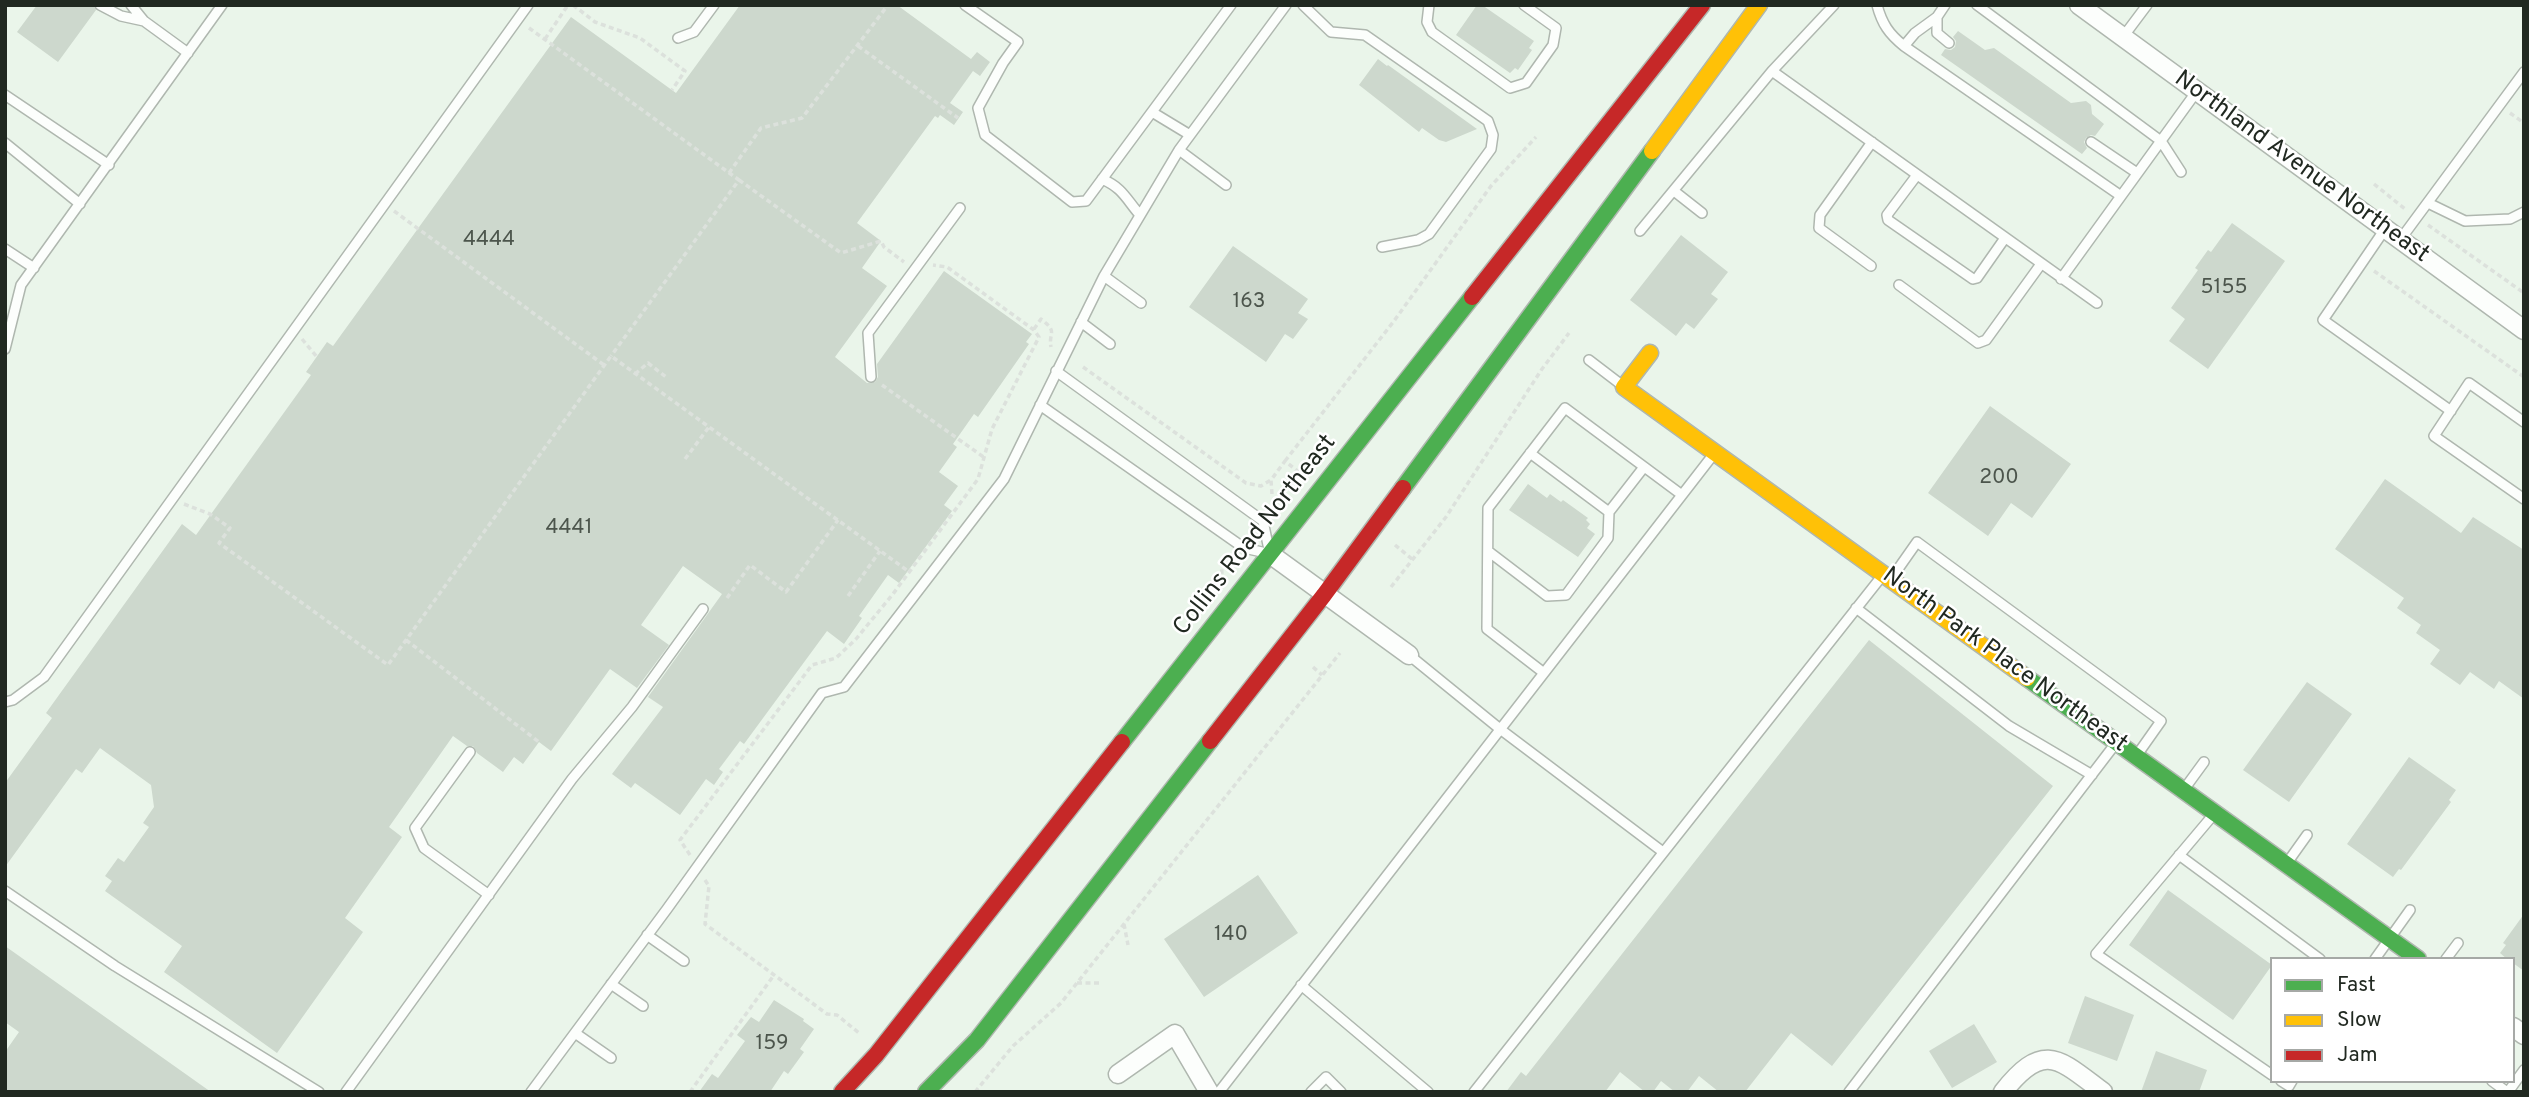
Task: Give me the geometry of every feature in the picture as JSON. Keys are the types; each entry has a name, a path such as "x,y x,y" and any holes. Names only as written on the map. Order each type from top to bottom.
{"main road":[{"name":"Collins Road Northeast","path":"842,1092 876,1055 1702,5"},
{"path":"926,1092 977,1040 1324,595 1759,5"},
{"path":"1624,387 1650,353"},
{"name":"North Park Place Northeast","path":"1624,387 2415,957"}],"street":[{"name":"Northland Avenue Northeast","path":"2079,5 2524,330"},
{"path":"1270,554 1409,655"},
{"path":"1118,1074 1175,1034 1209,1092"},
{"path":"2003,1092 2018,1073 2040,1059 2061,1060 2103,1092"}],"lane":[{"path":"100,5 121,16 144,21"},
{"path":"131,5 144,21 188,53"},
{"path":"5,349 21,285 222,5"},
{"path":"5,702 13,700 44,677 528,5"},
{"path":"678,37 694,32 715,5"},
{"path":"965,5 1018,42 978,108 985,135 1072,202 1086,201 1231,5"},
{"path":"531,1092 822,693 844,687 1004,479 1104,276 1140,215 1189,135 1286,5"},
{"path":"1303,5 1331,32 1366,34 1488,121 1493,135 1491,149 1429,234 1418,240 1382,247"},
{"path":"1427,6 1427,22 1432,32 1510,88 1526,83 1553,45 1556,28 1524,5"},
{"path":"1640,231 1772,71 1834,5"},
{"path":"1877,5 1885,28 1904,46 2121,196"},
{"path":"1904,46 1915,33 1937,17 1945,5"},
{"path":"1977,5 2161,141 2181,172"},
{"path":"2123,37 2147,5"},
{"path":"1937,17 1937,33 1949,43"},
{"path":"1772,71 2097,303"},
{"path":"2400,240 2524,72"},
{"path":"2061,279 2197,91"},
{"path":"5,95 109,165"},
{"path":"1152,112 1189,135"},
{"path":"1871,266 1819,228 1820,215 1872,142"},
{"path":"2091,142 2137,173"},
{"path":"5,143 80,204"},
{"path":"1179,150 1226,185"},
{"path":"1917,174 1887,215 1888,220 1973,279 1977,278 2005,238"},
{"path":"1102,179 1116,185 1125,193 1140,215"},
{"path":"1674,191 1702,213"},
{"path":"2428,203 2465,221 2510,219 2524,212"},
{"path":"871,377 868,333 960,208"},
{"path":"2385,229 2323,320 2451,411"},
{"path":"5,250 34,268"},
{"path":"1899,285 1978,343 1986,340 2041,264"},
{"path":"1104,276 1142,303"},
{"path":"1081,322 1110,344"},
{"path":"1589,360 1624,387"},
{"path":"1040,405 1244,548 1270,554 1263,521 1056,371"},
{"path":"2524,422 2469,383 2434,436 2524,499"},
{"path":"1544,673 1487,629 1488,508 1530,453 1565,408 1682,495"},
{"path":"1530,453 1609,512"},
{"path":"1219,1092 1714,453"},
{"path":"1488,551 1547,596 1566,595 1608,538 1609,512 1644,467"},
{"path":"1474,1092 1856,608 1917,542 2161,722 2137,756"},
{"path":"1856,608 2009,726 2092,775"},
{"path":"346,1092 572,779 632,707 703,609"},
{"path":"1409,655 1500,729 1663,852"},
{"path":"1849,1092 2117,742"},
{"path":"470,752 415,828 424,848 489,895"},
{"path":"2183,790 2204,762"},
{"path":"2215,812 2096,954 2270,1074"},
{"path":"2286,864 2307,835"},
{"path":"2179,855 2317,957"},
{"path":"5,891 115,966 319,1092"},
{"path":"2376,957 2410,910"},
{"path":"647,935 684,961"},
{"path":"2448,957 2458,943"},
{"path":"611,984 643,1006"},
{"path":"1301,985 1428,1092"},
{"path":"575,1033 611,1058"},
{"path":"1311,1092 1326,1077 1341,1092"}],"path":[{"path":"545,39 571,5 595,22 640,38 685,71 672,90"},
{"path":"729,173 761,128 802,118 888,5"},
{"path":"518,19 841,253 881,241 884,247 902,262 947,267 1034,330 1041,319 1049,325 1053,333 1049,346 1051,347"},
{"path":"857,45 958,118"},
{"path":"1083,367 1246,482 1261,486 1271,480 1394,321 1491,186 1536,137"},
{"path":"172,500 210,514 230,528 219,543 388,665 739,180"},
{"path":"2374,184 2417,218 2524,293"},
{"path":"384,205 604,365"},
{"path":"2361,262 2524,376"},
{"path":"294,329 317,357"},
{"path":"1391,587 1446,517 1542,369 1569,333"},
{"path":"611,356 908,571"},
{"path":"635,374 648,363 666,377"},
{"path":"871,377 985,458"},
{"path":"685,459 709,428"},
{"path":"1285,461 1301,474"},
{"path":"1271,480 1272,494"},
{"path":"727,598 750,565 786,592 838,520"},
{"path":"1395,545 1412,559"},
{"path":"848,596 880,551"},
{"path":"406,640 539,742"},
{"path":"975,1092 1013,1046 1061,1003 1340,653"},
{"path":"1313,667 1322,675"},
{"path":"1124,924 1128,945"},
{"path":"690,1092 774,975"},
{"path":"1077,982 1099,983"}],"building":[{"path":"37,5 93,5 96,10 58,62 17,32"},
{"path":"740,5 897,5 971,59 977,52 990,62 980,76 973,71 950,103 963,112 954,125 940,115 938,118 935,116 857,223 881,241 862,268 887,286 835,357 867,383 875,382 878,377 877,364 944,271 1032,334 1026,342 1029,344 978,417 974,414 953,444 957,447 939,472 958,486 944,505 952,511 899,583 888,575 859,616 862,618 844,644 827,631 744,744 740,741 719,769 723,772 714,785 706,779 680,815 635,783 631,788 612,774 663,707 648,697 722,594 683,566 641,625 669,645 637,688 610,669 551,751 539,742 523,764 514,757 503,772 477,753 473,746 467,746 453,736 389,827 402,837 345,918 363,932 277,1053 164,972 182,946 105,891 112,881 105,876 118,858 124,862 149,827 143,823 154,807 151,785 100,748 82,773 76,769 5,867 5,783 52,718 46,713 182,524 196,535 311,375 306,372 327,342 333,346 571,17 676,93"},
{"path":"1477,5 1482,5 1534,41 1529,48 1532,50 1518,70 1515,68 1510,73 1456,35"},
{"path":"1958,31 1985,50 1994,48 2071,103 2086,101 2091,105 2092,114 2104,124 2095,136 2086,138 2084,142 2087,148 2082,154 1941,55 1945,49 1951,50 1955,47 1956,41 1953,37"},
{"path":"1378,59 1477,129 1446,142 1422,128 1419,132 1359,85"},
{"path":"2232,223 2285,261 2208,369 2169,341 2185,319 2171,308 2198,270 2195,268 2208,250 2211,252"},
{"path":"1681,235 1728,272 1711,294 1718,299 1694,329 1686,323 1676,336 1630,300"},
{"path":"1233,246 1308,299 1298,313 1308,319 1293,339 1285,334 1266,362 1189,307"},
{"path":"1990,406 2071,464 2032,518 2011,503 1988,536 1928,493"},
{"path":"2385,479 2461,533 2473,517 2524,550 2524,699 2499,681 2494,689 2470,672 2460,685 2430,664 2440,650 2416,633 2421,625 2397,608 2404,598 2335,549"},
{"path":"1528,484 1547,498 1550,494 1561,502 1563,500 1588,518 1586,520 1590,524 1587,528 1595,534 1578,557 1509,510"},
{"path":"1869,640 2053,786 1832,1066 1791,1033 1745,1092 1719,1092 1699,1076 1687,1092 1675,1092 1661,1081 1653,1092 1645,1092 1620,1072 1605,1092 1506,1092 1521,1072 1526,1076"},
{"path":"2307,682 2352,714 2289,802 2243,770"},
{"path":"2409,757 2456,790 2449,800 2451,802 2393,877 2347,844"},
{"path":"1258,875 1298,933 1204,997 1164,939"},
{"path":"2168,890 2270,964 2270,968 2233,1020 2129,945"},
{"path":"2524,914 2524,971 2515,964 2515,957 2505,957 2500,953 2506,945 2503,943"},
{"path":"5,946 211,1092 5,1092 5,1052 19,1032 5,1022"},
{"path":"2085,996 2134,1015 2117,1061 2068,1043"},
{"path":"774,1000 804,1019 803,1021 814,1029 800,1049 804,1052 788,1074 784,1071 770,1092 699,1092 712,1074 718,1078 745,1041 737,1035 751,1017 759,1022"},
{"path":"1974,1024 1997,1062 1952,1088 1929,1051"},
{"path":"2156,1051 2207,1070 2199,1092 2141,1092"}],"traffic: fast":[{"path":"1403,488 1652,151"},
{"path":"1122,742 1472,297"},
{"path":"2027,678 2415,957"},
{"path":"926,1092 977,1040 1210,741"}],"traffic: slow":[{"path":"1652,151 1759,5"},
{"path":"1650,353 1624,387 2027,678"}],"traffic: jam":[{"path":"1472,297 1702,5"},
{"path":"1210,741 1403,488"},
{"path":"842,1092 876,1055 1122,742"}]}
